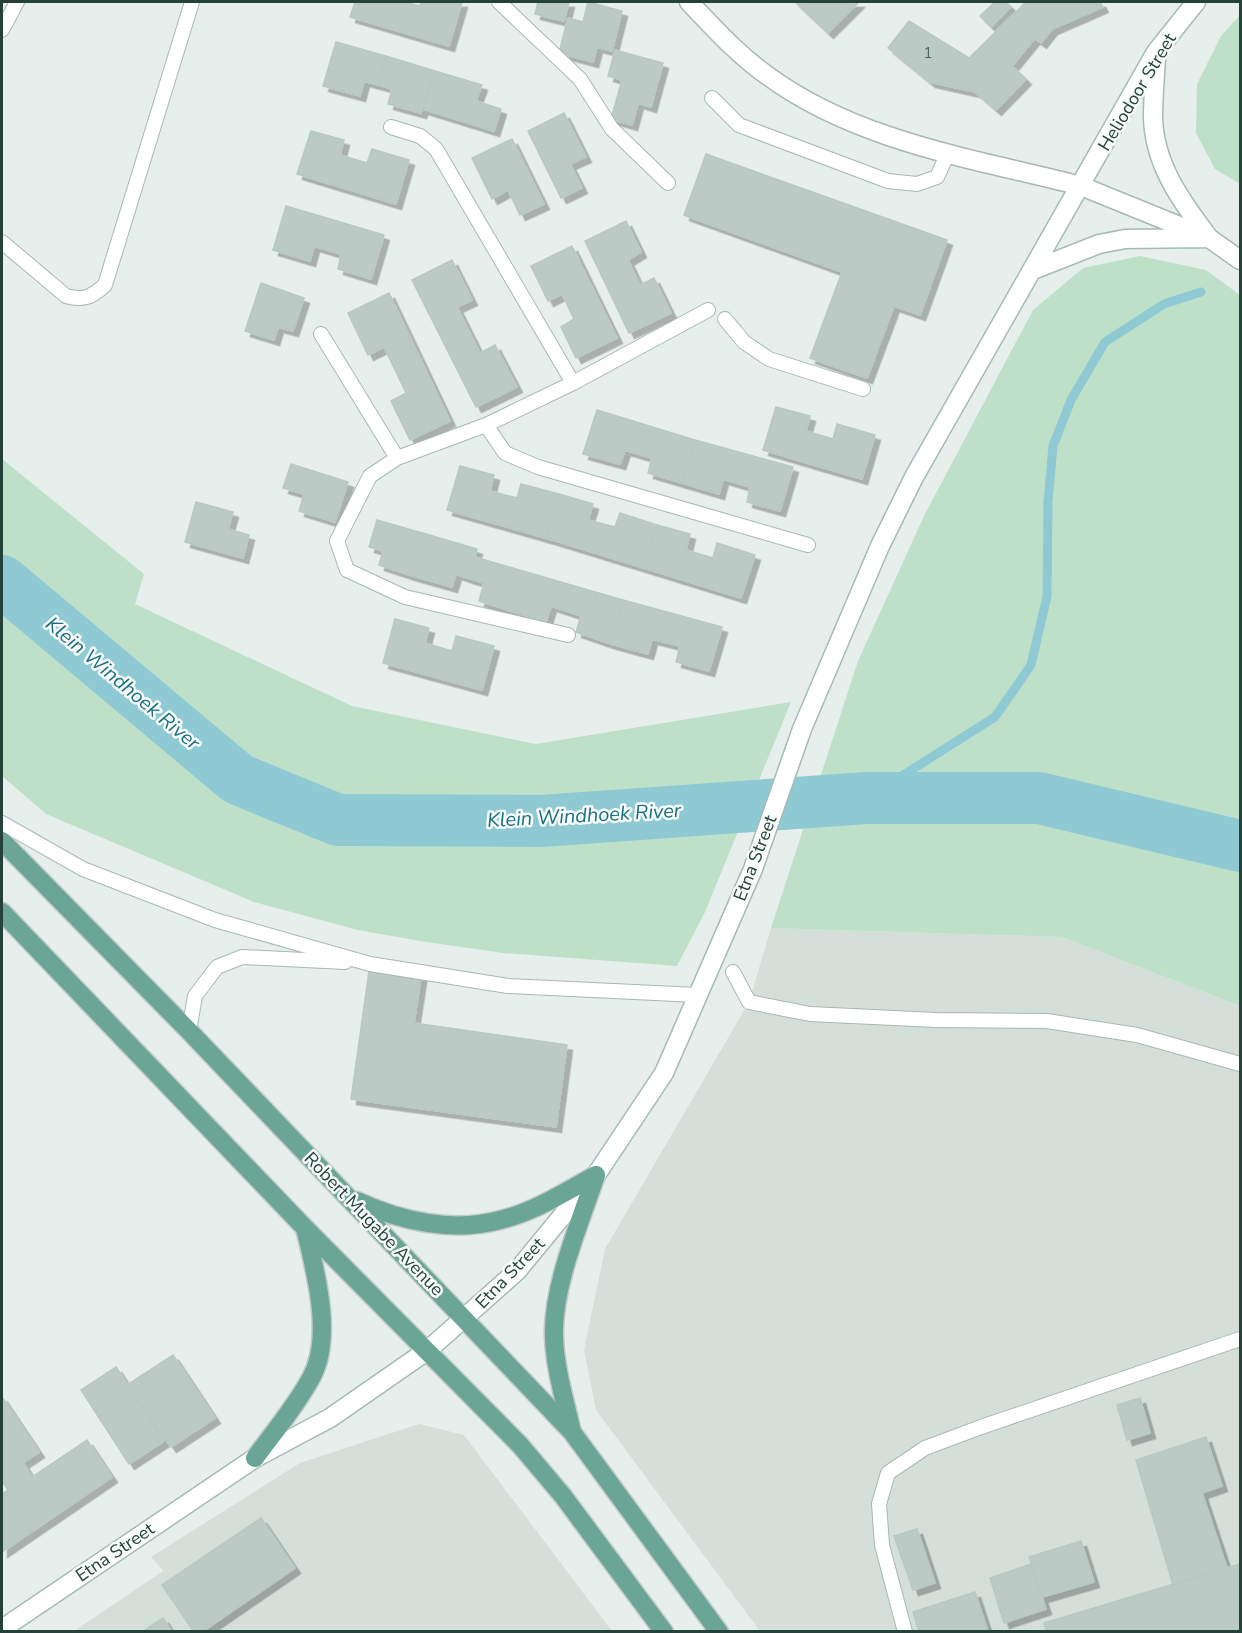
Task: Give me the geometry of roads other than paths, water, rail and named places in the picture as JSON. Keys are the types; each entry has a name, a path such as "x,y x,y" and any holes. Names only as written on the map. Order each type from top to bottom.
{"main road":[{"name":"Robert Mugabe Avenue","path":"2,841 189,1030 572,1432 719,1632"},
{"path":"2,912 304,1227 428,1350 541,1471 664,1632"},
{"path":"337,1186 357,1202 392,1216 428,1223 462,1225 499,1221 533,1209 596,1175"},
{"path":"572,1432 556,1357 554,1333 559,1286 596,1175"},
{"path":"255,1458 312,1377 318,1356 321,1326 318,1278 304,1227"}],"street":[{"path":"689,2 739,54 770,78 805,99 906,142 1081,186 1209,238 1240,260"},
{"name":"Heliodoor Street","path":"1032,270 1156,52 1196,2"},
{"path":"1156,52 1153,119 1158,152 1179,198 1209,238"},
{"path":"1032,270 1099,244 1125,239 1209,238"},
{"name":"Etna Street","path":"2,1629 255,1458 330,1418 428,1350 517,1271 596,1175 664,1073 753,869 802,729 880,546 914,477 1032,270"}],"lane":[{"path":"2,30 17,2"},
{"path":"2,242 66,296 79,300 94,295 105,285 192,2"},
{"path":"499,2 580,79 612,129 668,183"},
{"path":"712,98 739,125 888,181 917,184 937,177 948,153"},
{"path":"391,127 420,136 436,149 573,382"},
{"path":"568,635 405,597 347,570 337,541 370,476 397,458 486,425 573,382 708,310"},
{"path":"725,319 744,342 769,359 863,389"},
{"path":"321,334 397,458"},
{"path":"486,425 505,453 538,467 808,545"},
{"path":"2,823 83,868 215,920 370,964"},
{"path":"189,1030 195,996 217,967 242,957 370,964 508,986 698,995"},
{"path":"733,972 749,1002 810,1014 936,1020 1047,1021 1137,1035 1240,1064"},
{"path":"905,1632 882,1545 879,1504 888,1473 925,1448 1240,1340"}],"waterway":[{"path":"867,798 995,717 1031,665 1047,596 1048,502 1053,446 1071,400 1105,342 1164,304 1201,292"},
{"name":"Klein Windhoek River","path":"2,581 238,779 338,820 541,821 867,798 1039,798 1240,846"}]}
